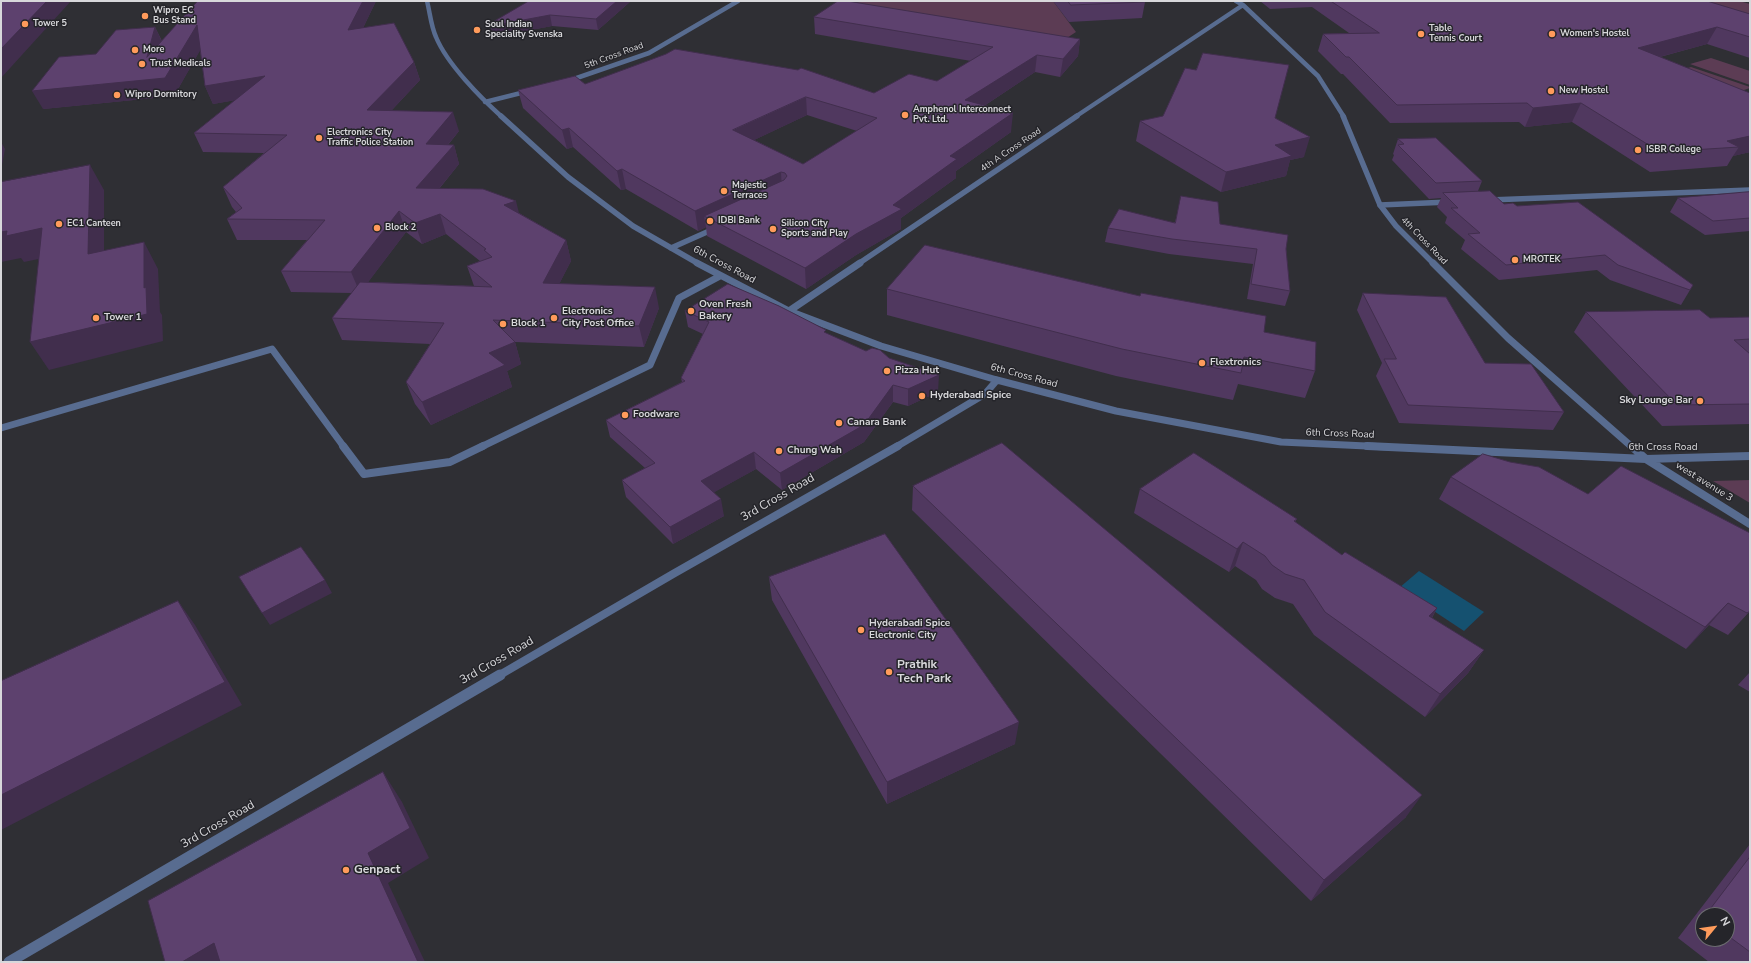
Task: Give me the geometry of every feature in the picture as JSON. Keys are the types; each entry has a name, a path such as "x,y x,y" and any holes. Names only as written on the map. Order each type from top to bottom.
{"street":[{"name":"6th Cross Road","path":"427,1 436,37 454,66 485,102 559,170 633,226 720,276 789,311 881,346 996,380 1116,411 1281,442 1646,459 1750,456"},
{"name":"5th Cross Road","path":"564,82 649,53 738,1"},
{"name":"4th Cross Road","path":"1236,1 1243,5 1318,76 1344,118 1380,205 1396,226 1508,338 1646,459"},
{"name":"4th A Cross Road","path":"789,311 1243,5"},
{"path":"485,102 535,89"},
{"path":"1481,200 1750,190"},
{"path":"1380,205 1458,201"},
{"path":"671,248 720,225"},
{"path":"1,428 272,349 364,474 450,462 650,365 679,298 720,276"},
{"name":"3rd Cross Road","path":"8,962 693,562 945,419 985,394 996,380"},
{"name":"west avenue 3","path":"1646,459 1750,524"}],"shaded area":[{"path":"860,1 1053,1 1076,32 1047,51 840,16"},
{"path":"1676,1 1739,1 1750,4 1750,23"},
{"path":"1711,58 1750,71 1750,85 1690,64"},
{"path":"1691,67 1750,88 1735,93 1675,72"},
{"path":"1750,480 1750,503 1713,481"}],"water":[{"path":"1419,571 1484,612 1464,631 1399,588"}],"building":[{"path":"1,1 47,1 1,49"},
{"path":"198,1 363,1 348,30 394,23 414,62 367,110 453,112 426,144 454,145 416,188 483,189 516,201 504,205 566,240 543,283 655,287 639,326 493,320 515,342 489,353 505,365 422,402 406,382 444,323 332,318 360,282 492,287 467,266 492,257 484,250 486,249 440,214 415,223 399,211 351,272 281,271 325,220 227,219 242,208 223,187 287,135 194,133 265,76 205,86 197,25 165,78 32,91 59,57 96,54 116,30 155,27 147,57"},
{"path":"529,1 617,1 596,19 550,15 491,26 490,24"},
{"path":"838,1 847,1 1080,39 1063,59 1037,55 965,100 1013,113 950,156 957,159 893,205 902,209 856,234 805,268 704,216 784,180 787,176 785,173 781,172 695,211 622,169 617,171 569,128 562,130 518,90 575,76 585,84 666,54 675,49 798,70 801,68 874,93 909,74 937,81 993,47 814,17","holes":["806,97 877,118 803,164 733,130"]},
{"path":"1068,1 1145,1 1145,2 1071,5"},
{"path":"1331,1 1707,1 1750,14 1750,37 1717,27 1638,48 1750,93 1750,136 1727,141 1739,147 1660,152 1581,103 1533,108 1527,103 1397,105 1349,57 1346,57 1323,34 1379,33"},
{"path":"1203,53 1289,65 1275,118 1310,137 1275,145 1292,156 1226,172 1140,121 1163,116 1185,68 1196,70"},
{"path":"1436,138 1482,181 1436,183 1398,145 1404,144 1398,139"},
{"path":"90,165 88,254 144,242 144,288 146,287 147,314 30,342 42,228 6,236 7,231 1,232 1,182"},
{"path":"1490,191 1504,204 1513,203 1517,206 1578,202 1693,285 1690,290 1618,265 1605,255 1506,265 1468,234 1480,233 1451,208 1458,208 1443,193"},
{"path":"1750,192 1750,218 1713,221 1678,198"},
{"path":"1181,196 1218,202 1220,224 1288,235 1286,249 1290,291 1251,284 1257,249 1172,239 1108,228 1119,209 1175,223"},
{"path":"925,245 1140,296 1141,293 1266,316 1264,332 1316,342 1315,371 1244,357 1241,373 1122,349 887,289"},
{"path":"728,284 779,306 826,330 824,332 866,351 872,348 880,350 889,358 939,375 908,389 893,385 864,425 780,473 754,452 701,481 721,499 670,527 622,480 655,463 606,420 685,381 681,378 709,322 685,311"},
{"path":"1363,293 1446,297 1485,363 1531,364 1564,412 1408,405 1384,359 1396,359"},
{"path":"1700,310 1710,318 1750,317 1750,339 1734,340 1750,354 1750,404 1677,405 1586,312"},
{"path":"1002,443 1422,795 1324,880 913,486"},
{"path":"1194,453 1297,519 1294,521 1342,555 1345,552 1437,608 1429,616 1484,650 1440,694 1325,612 1304,580 1285,574 1272,565 1265,556 1243,542 1237,549 1140,489"},
{"path":"1483,454 1510,462 1539,467 1588,494 1621,466 1750,533 1750,611 1747,613 1728,603 1705,627 1451,477"},
{"name":"Prathik Tech Park","path":"885,534 1019,722 887,782 769,577"},
{"path":"301,547 325,580 262,613 239,577"},
{"path":"178,601 225,682 1,795 1,681"},
{"name":"Genpact","path":"383,772 410,828 368,853 418,962 220,962 214,943 182,962 165,962 148,901"},
{"path":"1750,857 1750,952 1735,941 1735,907 1712,907"}],"place":[{"name":"Wipro EC Bus Stand","path":"145,16"},
{"name":"Tower 5","path":"25,24"},
{"name":"Soul Indian Speciality Svenska","path":"477,30"},
{"name":"Table Tennis Court","path":"1421,34"},
{"name":"Women's Hostel","path":"1552,34"},
{"name":"More","path":"135,50"},
{"name":"Trust Medicals","path":"142,64"},
{"name":"New Hostel","path":"1551,91"},
{"name":"Wipro Dormitory","path":"117,95"},
{"name":"Amphenol Interconnect Pvt. Ltd.","path":"905,115"},
{"name":"Electronics City Traffic Police Station","path":"319,138"},
{"name":"ISBR College","path":"1638,150"},
{"name":"Majestic Terraces","path":"724,191"},
{"name":"IDBI Bank","path":"710,221"},
{"name":"EC1 Canteen","path":"59,224"},
{"name":"Block 2","path":"377,228"},
{"name":"Silicon City Sports and Play","path":"773,229"},
{"name":"MROTEK","path":"1515,260"},
{"name":"Oven Fresh Bakery","path":"691,311"},
{"name":"Tower 1","path":"96,318"},
{"name":"Electronics City Post Office","path":"554,318"},
{"name":"Block 1","path":"503,324"},
{"name":"Flextronics","path":"1202,363"},
{"name":"Pizza Hut","path":"887,371"},
{"name":"Hyderabadi Spice","path":"922,396"},
{"name":"Sky Lounge Bar","path":"1700,401"},
{"name":"Foodware","path":"625,415"},
{"name":"Canara Bank","path":"839,423"},
{"name":"Chung Wah","path":"779,451"},
{"name":"Hyderabadi Spice Electronic City","path":"861,630"},
{"name":"Prathik Tech Park","path":"889,672"},
{"name":"Genpact","path":"346,870"}]}
